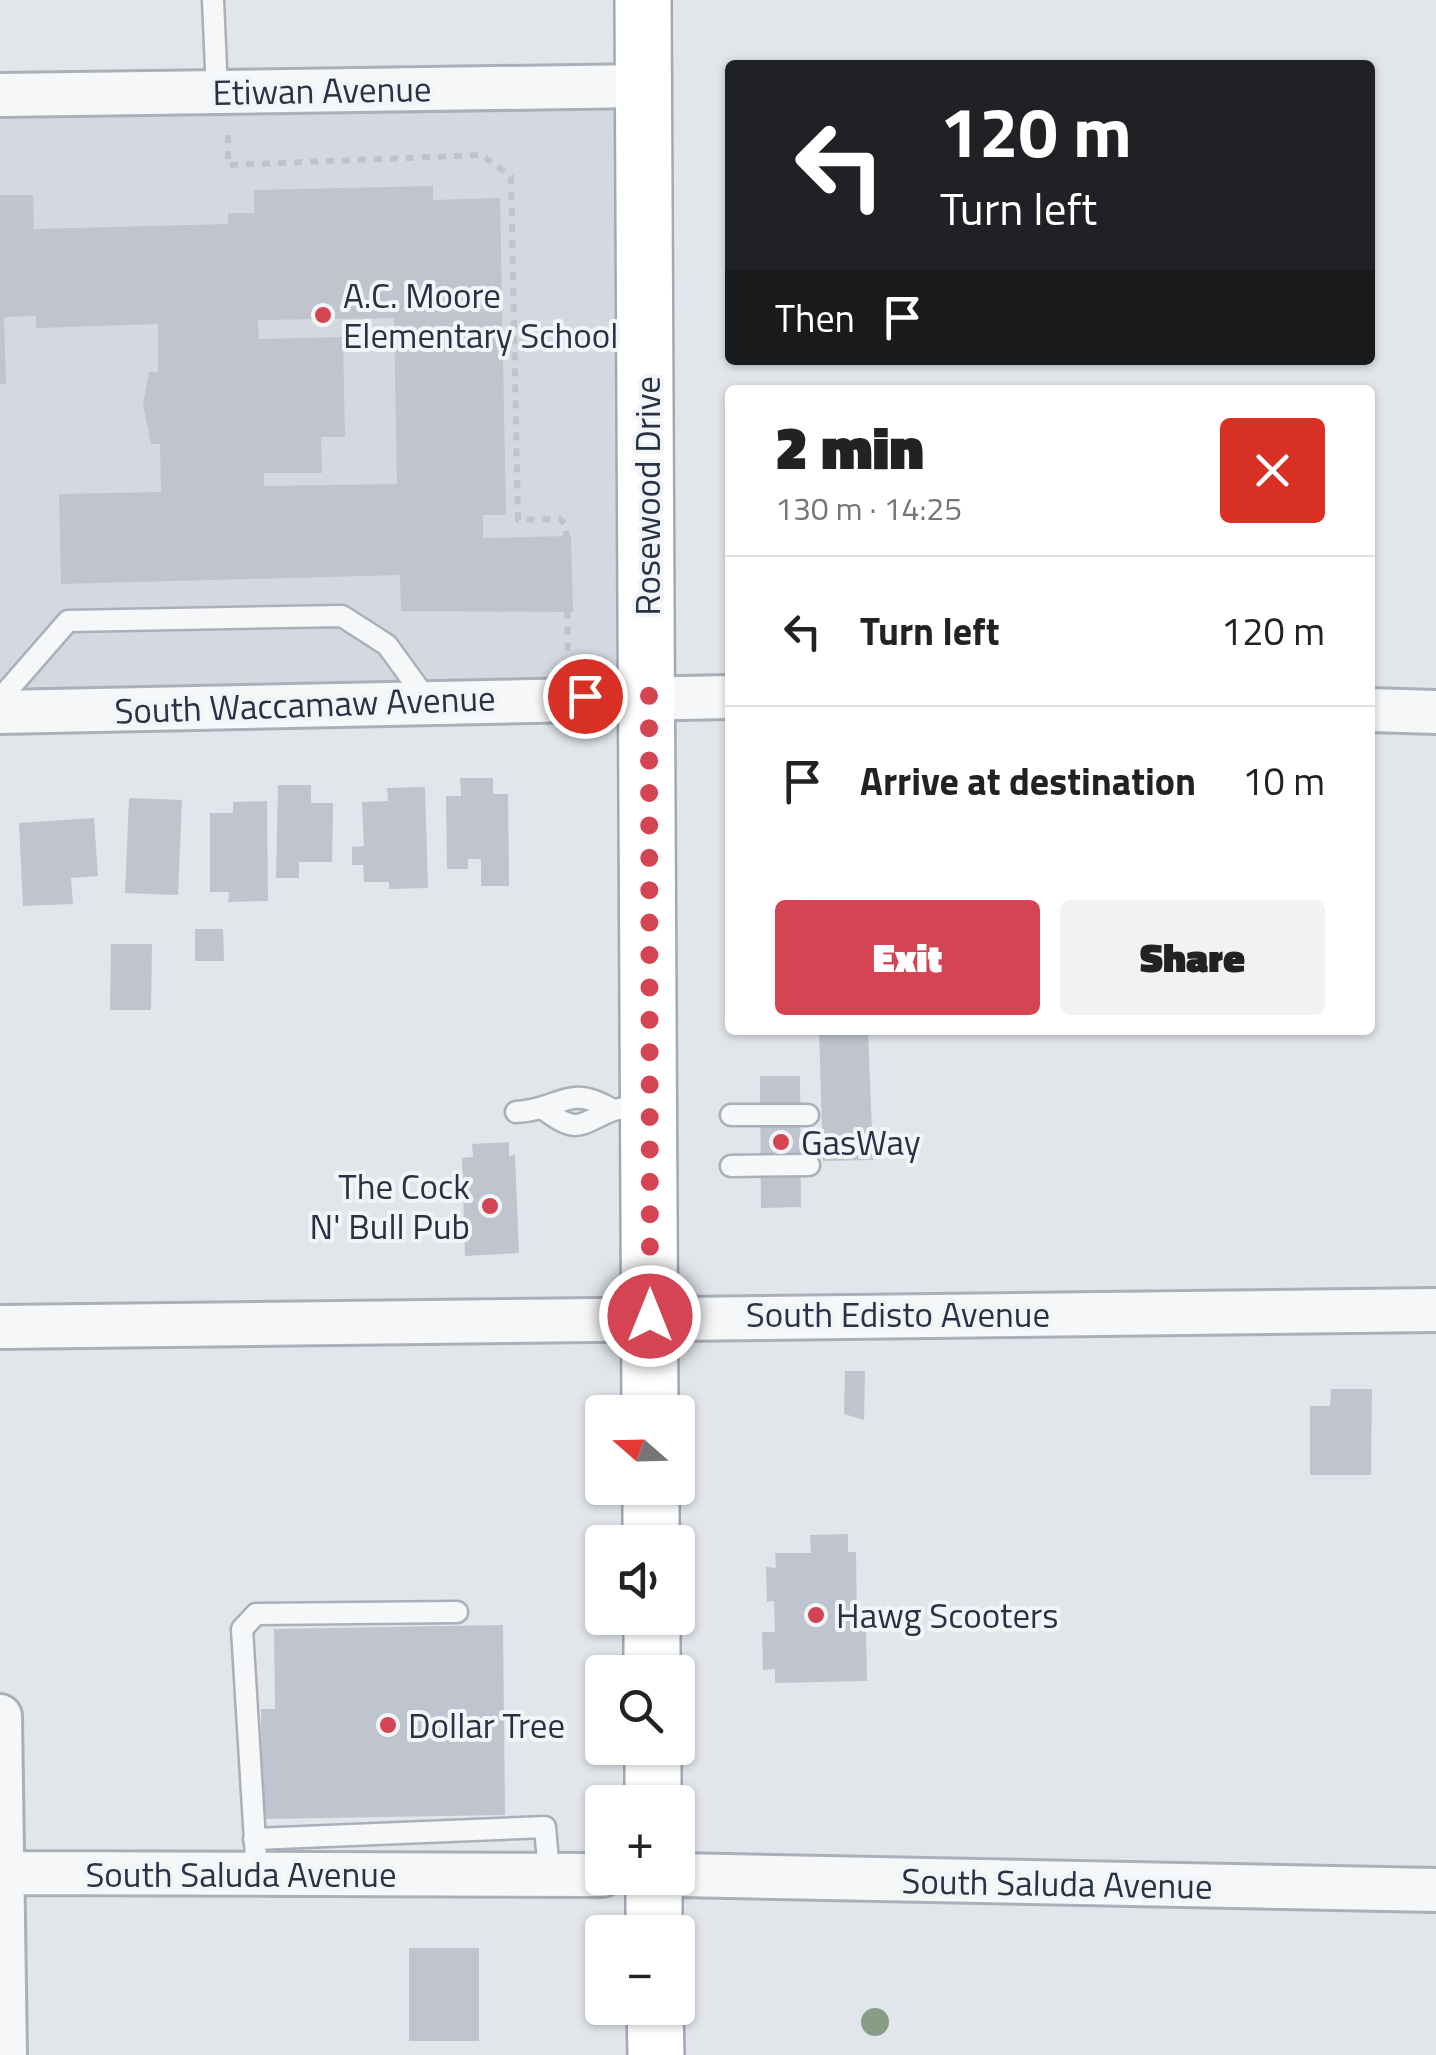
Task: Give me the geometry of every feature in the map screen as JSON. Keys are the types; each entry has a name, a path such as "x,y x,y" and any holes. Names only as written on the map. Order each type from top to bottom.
{"main road":[{"name":"Rosewood Drive","path":"643,0 649,695 631,1108 650,1316 650,1395"},
{"path":"655,2025 656,2055"}],"street":[{"name":"Etiwan Avenue","path":"0,94 644,86"},
{"name":"South Waccamaw Avenue","path":"0,712 725,696"},
{"path":"1375,710 1436,712"},
{"name":"South Edisto Avenue","path":"0,1326 1436,1310"},
{"path":"0,1716 4,2055"},
{"name":"South Saluda Avenue","path":"1,1873 355,1854 462,1874 585,1874"},
{"name":"South Saluda Avenue","path":"695,1875 1436,1890"}],"lane":[{"path":"213,0 217,92"},
{"path":"0,698 68,621 342,616 388,645 427,700"},
{"path":"516,1112 545,1110 566,1096 578,1095 631,1108"},
{"path":"545,1110 566,1126 590,1124 631,1108"},
{"path":"731,1115 808,1115"},
{"path":"731,1166 809,1165"},
{"path":"256,1857 242,1629 256,1614 457,1612"},
{"path":"355,1854 462,1829 545,1827 548,1874"},
{"path":"462,1829 462,1874"}],"path":[{"path":"228,135 228,165 482,155 512,177 518,520 560,518 566,525 568,659"}],"shaded area":[{"name":"A.C. Moore Elementary School","path":"644,86 649,695 0,712 0,95"}],"building":[{"path":"433,186 433,200 500,198 506,515 483,515 483,538 571,536 573,612 401,611 400,575 61,584 59,494 161,492 160,444 151,444 143,404 149,372 158,372 158,324 36,328 36,316 4,317 6,384 0,384 0,195 33,195 34,229 228,224 228,213 254,213 254,190","holes":["394,318 397,484 264,486 264,473 322,473 321,437 345,437 343,337 259,339 258,320"]},
{"path":"460,778 493,778 493,794 508,794 509,886 481,886 481,859 468,859 468,869 447,869 446,796 461,796"},
{"path":"278,785 311,785 311,803 333,803 332,862 299,862 299,878 276,878"},
{"path":"425,787 428,888 389,889 389,882 364,882 363,865 352,865 352,847 364,846 362,802 388,801 387,788"},
{"path":"129,798 182,800 178,895 125,893"},
{"path":"267,801 268,901 228,902 229,892 210,892 210,813 233,813 233,802"},
{"path":"94,818 98,876 71,878 73,904 23,906 19,823"},
{"path":"195,929 223,929 224,961 195,961"},
{"path":"111,944 152,944 151,1010 110,1010"},
{"path":"819,1035 868,1035 873,1160 823,1161"},
{"name":"GasWay","path":"760,1076 800,1076 801,1207 761,1208"},
{"name":"The Cock N' Bull Pub","path":"509,1142 509,1156 515,1155 519,1253 465,1256 462,1158 473,1157 472,1144"},
{"path":"845,1371 865,1371 864,1420 844,1414"},
{"path":"1331,1389 1372,1389 1371,1475 1310,1475 1310,1406 1330,1406"},
{"name":"Hawg Scooters","path":"848,1534 848,1552 856,1552 857,1629 866,1629 867,1681 775,1683 775,1669 763,1670 762,1632 775,1632 774,1601 767,1602 766,1567 776,1568 775,1553 811,1553 810,1535"},
{"path":"503,1625 505,1815 262,1819 261,1709 275,1709 274,1629"},
{"path":"409,1948 479,1948 479,2041 409,2041"}],"place":[{"name":"A.C. Moore Elementary School","path":"323,315"},
{"name":"GasWay","path":"781,1142"},
{"name":"The Cock N' Bull Pub","path":"490,1206"},
{"name":"Hawg Scooters","path":"816,1615"},
{"name":"Dollar Tree","path":"388,1725"}],"route":[{"path":"585,696 649,695 650,1316"}]}
